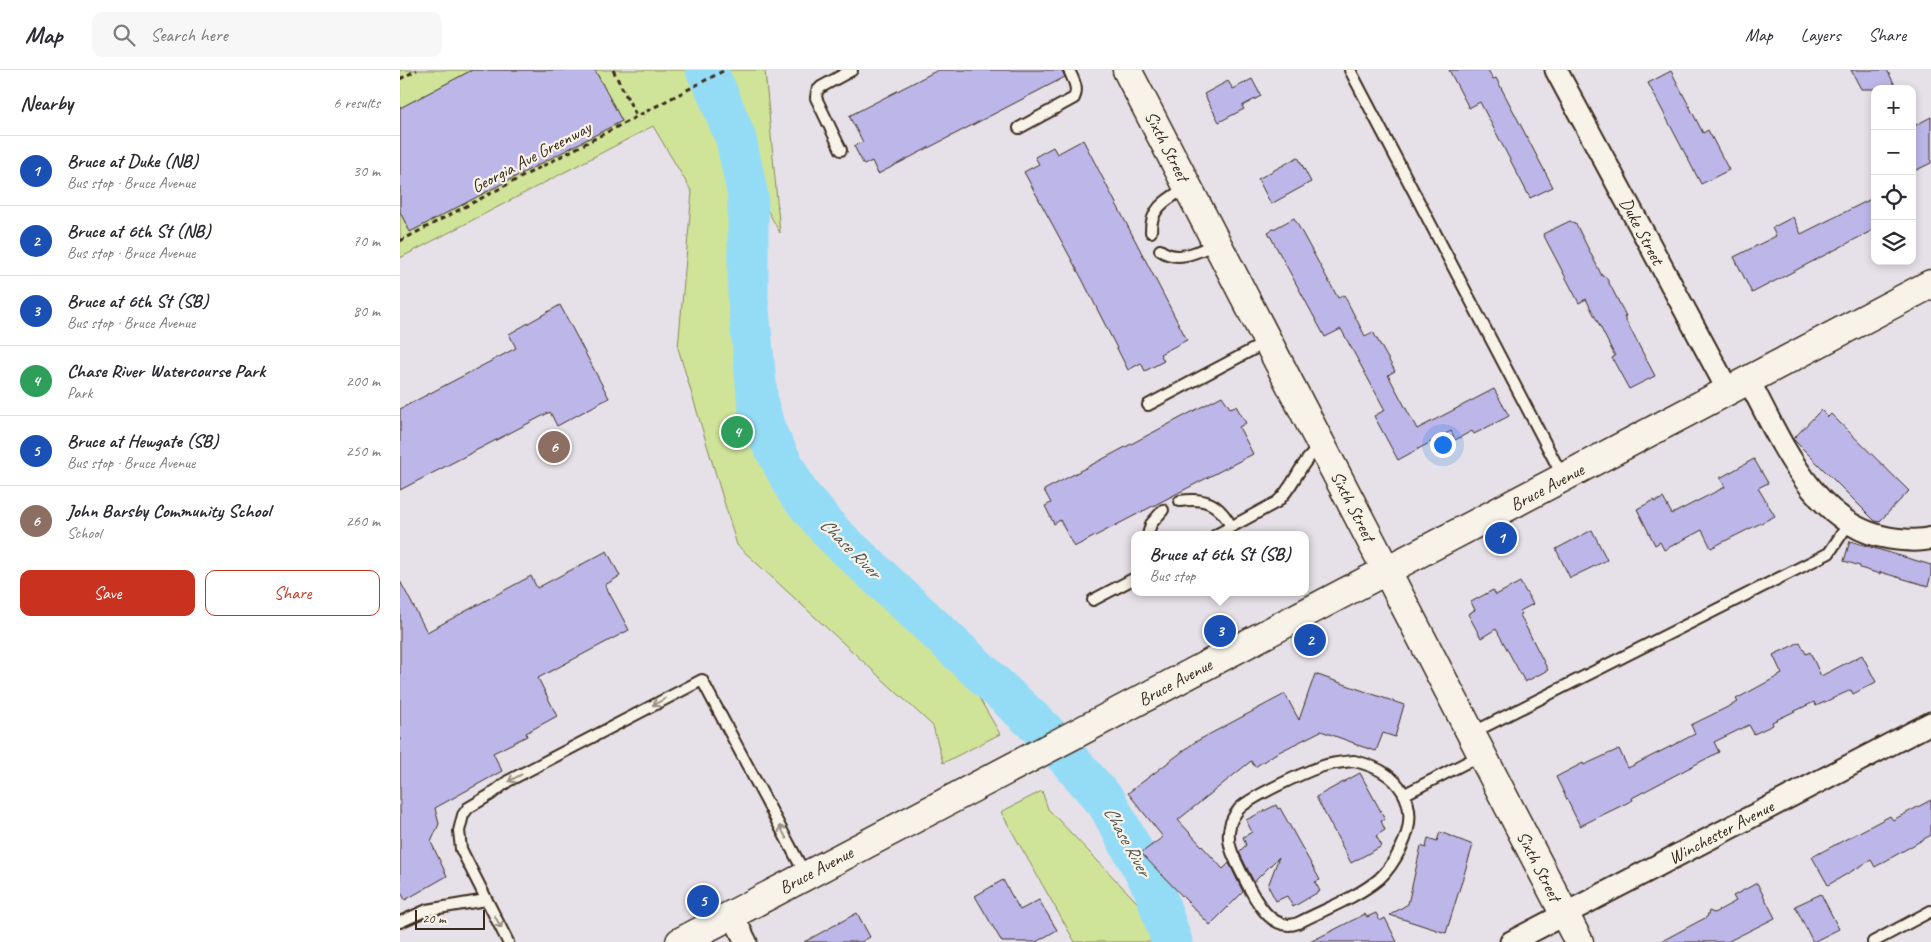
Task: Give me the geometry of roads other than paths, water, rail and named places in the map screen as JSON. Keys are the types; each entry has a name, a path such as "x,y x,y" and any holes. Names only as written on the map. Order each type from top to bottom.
{"street":[{"name":"Sixth Street","path":"1127,70 1579,942"},
{"name":"Duke Street","path":"1556,70 1739,386"},
{"name":"Bruce Avenue","path":"680,942 1931,284"},
{"path":"1739,386 1796,469 1821,500 1848,523 1874,536 1900,540 1926,540 1931,538"},
{"name":"Winchester Avenue","path":"1511,942 1931,722"},
{"path":"732,914 746,942"}],"lane":[{"path":"841,150 816,98 817,91 821,86 852,70"},
{"path":"1019,128 1074,98 1077,92 1075,83 1068,70"},
{"path":"1350,70 1564,478"},
{"path":"1151,232 1152,219 1163,202 1188,186"},
{"path":"1160,250 1166,254 1182,256 1217,244"},
{"path":"1148,405 1268,342"},
{"path":"1223,531 1277,502 1285,495 1309,456 1322,447"},
{"path":"1180,501 1202,500 1212,504 1224,513 1231,526"},
{"path":"1149,531 1151,524 1163,510"},
{"path":"1405,794 1476,744 1830,553 1848,523"},
{"path":"1093,600 1131,580"},
{"path":"508,942 461,849 459,832 463,815 468,808 490,795 508,781 702,680 806,875"},
{"path":"1354,761 1368,764 1400,786 1405,794 1410,809 1410,821 1406,839 1389,869 1368,887 1292,926 1275,921 1265,912 1254,897 1232,854 1228,842 1229,827 1240,808 1253,799 1321,766 1354,761"},
{"path":"400,922 426,910 486,900"},
{"path":"1873,942 1931,911"}],"waterway":[{"name":"Chase River","path":"706,70 736,139 748,196 748,299 758,404 766,432 798,493 833,534 1044,731 1107,803 1154,889 1172,942"}],"place":[{"name":"Chase River Watercourse Park","path":"737,432"},
{"name":"John Barsby Community School","path":"554,447"},
{"name":"Bruce at Duke (NB)","path":"1501,538"},
{"name":"Bruce at 6th St (SB)","path":"1220,631"},
{"name":"Bruce at 6th St (NB)","path":"1310,640"},
{"name":"Bruce at Hewgate (SB)","path":"703,901"}]}
